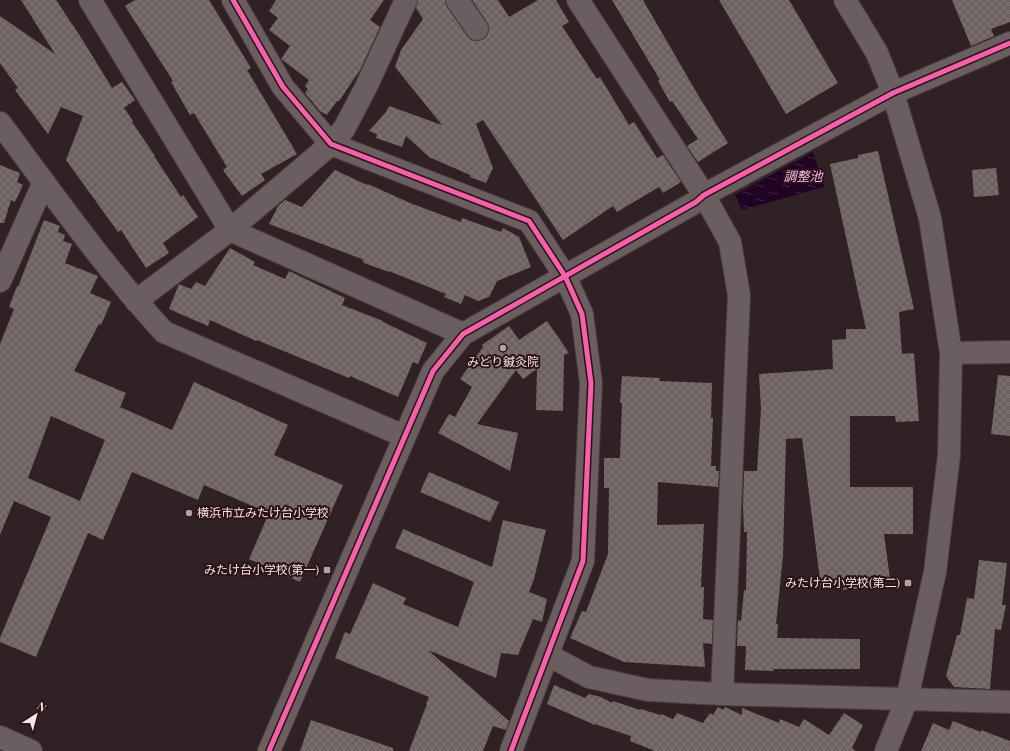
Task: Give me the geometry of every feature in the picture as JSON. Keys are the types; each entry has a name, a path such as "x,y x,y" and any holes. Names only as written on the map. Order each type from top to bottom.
{"street":[{"path":"90,0 230,230 463,334"},
{"path":"233,0 283,88 331,144 529,221 565,276 582,314 591,383 582,561 511,751"},
{"path":"136,301 230,230 331,144 344,129 366,87 406,0"},
{"path":"457,0 477,29"},
{"path":"578,0 704,195 730,242 739,294 722,694"},
{"path":"845,0 877,54 893,93 930,218 950,353 949,455 935,572 907,699 886,751"},
{"path":"269,751 433,371 463,334 696,202 704,195 893,93 1010,43"},
{"path":"0,123 92,246 136,301 164,332 404,436"},
{"path":"0,281 44,182"},
{"path":"950,353 1010,352"},
{"path":"548,655 589,676 648,690 722,694 1010,702"},
{"path":"0,737 28,750"}],"water":[{"name":"調整池","path":"813,152 824,187 742,210 735,195"}],"building":[{"path":"21,0 56,0 112,88 122,82 135,100 124,108 181,197 183,195 198,217 163,243 169,253 146,268 121,230 118,232 66,160 83,116 61,107 48,134 15,90 18,88 0,63 0,16 55,54"},
{"path":"135,0 209,0 251,68 247,70 297,154 261,174 265,180 242,196 223,170 227,167 194,113 190,115 171,82 173,81 125,6"},
{"path":"276,0 384,0 370,20 380,27 360,70 339,101 337,101 327,115 320,111 305,93 308,89 305,86 309,80 281,59 290,46 269,30 278,18 269,11"},
{"path":"418,0 445,0 447,7 467,36 471,40 478,41 484,39 488,34 489,28 487,22 472,0 498,0 509,17 538,0 556,0 569,22 562,26 597,79 600,77 629,125 634,122 657,158 663,155 681,182 663,193 659,187 617,212 613,206 563,240 483,120 476,124 493,168 486,183 429,157 406,136 402,147 376,138 377,134 369,131 386,112 389,106 442,125 395,67 401,50 423,19 416,8"},
{"path":"612,0 643,0 698,95 728,143 698,162 687,146 698,139 672,101 670,102 658,81 660,80"},
{"path":"719,0 789,0 838,83 786,114"},
{"path":"952,0 1010,0 1010,22 991,29 994,36 971,46"},
{"path":"878,151 914,309 899,312 902,354 914,353 919,421 896,422 895,416 850,416 850,487 913,487 913,534 884,534 890,579 883,580 881,586 843,590 843,586 821,588 802,438 786,439 783,556 776,624 778,624 777,638 860,639 860,669 774,669 773,671 745,670 746,646 737,646 738,620 741,621 744,590 746,591 747,532 744,532 744,471 757,471 761,409 759,374 833,369 832,340 846,339 846,329 866,329 830,164 858,158 858,155"},
{"path":"0,165 20,173 17,182 23,185 15,202 11,200 4,223 0,223"},
{"path":"996,168 999,195 974,197 972,170"},
{"path":"335,170 410,203 461,222 462,218 501,232 503,228 519,237 531,267 497,281 489,297 478,301 465,295 461,304 444,297 446,294 389,271 364,263 362,259 269,224 278,206 285,200 302,207"},
{"path":"44,220 60,226 58,232 65,235 63,241 72,244 65,263 98,276 90,293 111,302 101,325 99,324 74,371 126,393 120,407 172,430 194,382 288,425 274,455 343,485 300,582 249,559 269,513 204,485 198,500 132,472 103,540 88,533 36,657 0,642 0,638 51,517 14,501 0,535 0,344 14,309 9,307 17,286 18,287","holes":["51,416 105,440 80,501 28,478"]},
{"path":"230,248 255,262 253,265 285,279 289,271 345,298 342,305 383,321 427,343 418,364 413,362 398,397 350,376 349,378 257,340 256,341 210,320 208,326 169,309 179,284 191,289 196,282 205,286"},
{"path":"547,321 569,353 564,355 563,411 536,410 537,369 523,379 516,370 477,424 518,433 510,471 438,433 449,414 455,417 472,387 460,379 483,347 482,345 509,326 519,340"},
{"path":"998,375 1010,376 1010,436 991,434"},
{"path":"622,376 660,378 659,381 712,383 711,418 713,418 711,466 716,466 716,471 719,471 718,487 658,482 657,525 704,524 701,587 704,587 703,619 713,620 712,644 703,643 705,667 624,662 570,638 582,611 586,612 608,554 609,488 604,488 604,458 620,458 622,403 620,403"},
{"path":"429,472 499,502 490,522 420,492"},
{"path":"503,520 546,530 534,579 529,592 547,599 542,622 533,619 518,655 501,653 496,678 428,650 509,721 506,730 493,726 483,751 409,751 429,697 335,658 345,632 350,634 373,583 406,598 403,604 458,627 474,582 395,548 403,529 492,567"},
{"path":"979,560 1007,563 1002,605 1006,605 1001,630 995,629 990,689 954,687 946,676 957,635 960,635 967,598 974,599"},
{"path":"554,685 585,698 589,694 601,697 612,703 613,701 640,710 661,714 673,719 677,713 703,723 710,713 713,715 718,707 723,710 725,707 742,715 742,708 779,723 780,719 799,727 804,719 829,735 844,713 863,725 852,748 856,751 655,751 630,741 631,736 595,725 547,704"},
{"path":"311,720 393,748 393,751 300,751"},
{"path":"953,721 1010,741 1010,751 921,751 933,723 949,730"}],"cycle path":[{"path":"233,0 283,87 331,144 529,221 565,276 582,314 591,383 583,561 511,751"},
{"path":"269,751 433,371 463,334 696,202 704,195 893,93 1010,43"}],"place":[{"name":"みどり鍼灸院","path":"503,348"},
{"name":"横浜市立みたけ台小学校","path":"189,513"},
{"name":"みたけ台小学校(第一)","path":"327,570"},
{"name":"みたけ台小学校(第二)","path":"908,583"}]}
